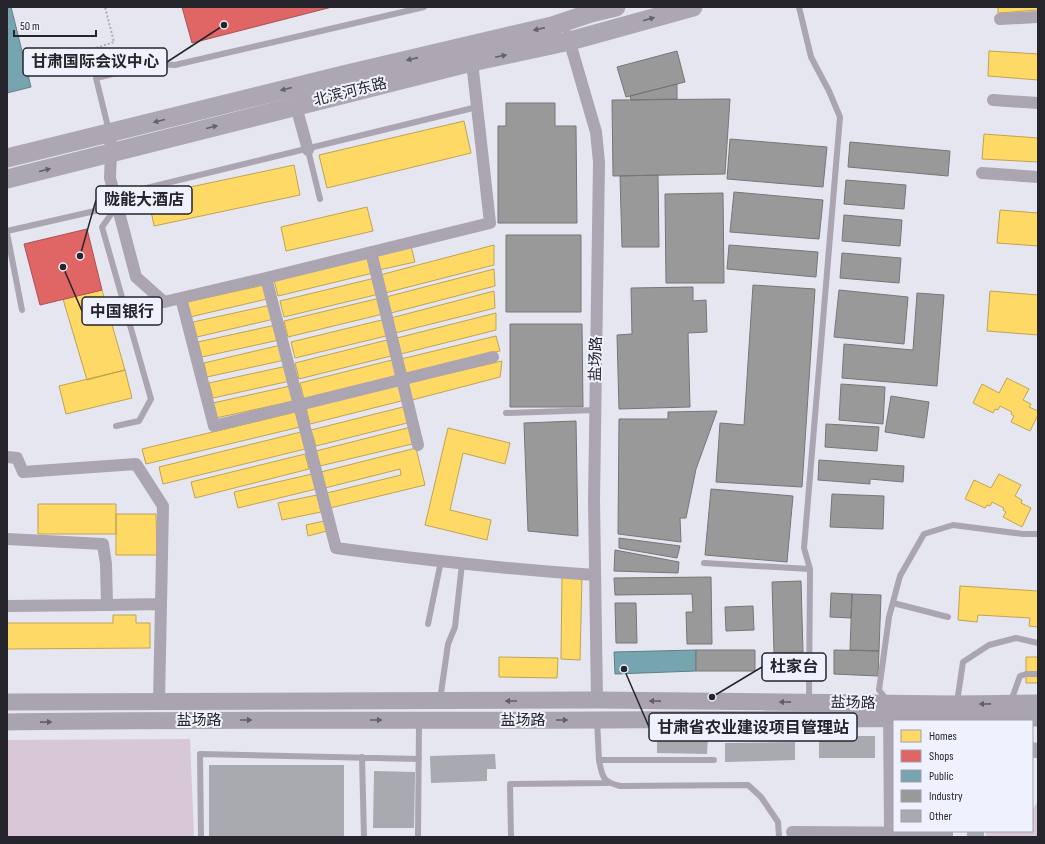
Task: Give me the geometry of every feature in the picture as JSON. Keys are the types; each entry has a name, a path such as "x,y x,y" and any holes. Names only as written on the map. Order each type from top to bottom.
{"main road":[{"name":"北滨河东路","path":"7,179 472,62 570,42 693,7"},
{"name":"北滨河东路","path":"7,158 343,75 552,26 602,9"},
{"path":"602,9 606,32"},
{"name":"盐场路","path":"7,702 597,700 809,702 889,710 1038,718"},
{"name":"盐场路","path":"7,722 140,720 598,720 889,710 956,704 1038,703"}],"street":[{"path":"1000,20 1038,17"},
{"name":"盐场路","path":"565,21 596,132 599,162 594,501 597,700"},
{"path":"110,133 110,178 136,278 164,302 490,223 472,62"},
{"path":"993,100 1038,103"},
{"path":"296,106 308,150"},
{"path":"982,173 1038,177"},
{"path":"371,252 418,445"},
{"path":"266,278 336,548 462,564 595,575"},
{"path":"181,298 214,426 494,357"},
{"path":"7,458 17,458 23,472 136,464 163,506 159,702"},
{"path":"7,539 103,544 106,564 107,605"},
{"path":"7,606 161,604"},
{"path":"889,710 890,831"},
{"path":"792,834 893,831"},
{"path":"918,832 947,833 947,837"}],"lane":[{"path":"110,133 96,78 154,64 175,65 424,7"},
{"path":"799,7 811,57 840,116 804,548 810,569 809,702"},
{"path":"22,310 7,232 116,201 308,150 477,108"},
{"path":"308,150 320,199"},
{"path":"116,201 102,227 150,399 139,421 116,426"},
{"path":"506,413 596,410"},
{"path":"889,710 879,690 889,617 900,576 924,534 953,526 1022,534 1038,534"},
{"path":"428,624 441,561"},
{"path":"704,563 810,569"},
{"path":"440,701 448,644 455,627 462,564"},
{"path":"893,603 948,616"},
{"path":"956,704 963,662 990,644 1016,638 1038,643"},
{"path":"1010,703 1020,676 1026,674 1038,674"},
{"path":"418,837 419,720"},
{"path":"598,720 599,760 602,774 608,783"},
{"path":"201,837 200,754 419,759"},
{"path":"362,757 364,837"},
{"path":"599,760 714,760"},
{"path":"511,837 510,784 608,783 620,786 748,785 761,797 778,822 779,837"}],"path":[{"path":"96,78 87,51 114,42 105,7"}],"shaded area":[{"path":"190,739 194,837 7,837 7,740"},
{"path":"1038,802 1038,837 986,837 986,832 1033,832 1033,808"}],"building: Homes":[{"path":"998,7 1038,7 1038,10 998,13"},
{"path":"989,51 1038,54 1038,80 988,76"},
{"path":"464,121 471,153 327,188 319,155"},
{"path":"984,134 1038,138 1038,162 982,159"},
{"path":"294,165 300,195 154,226 148,196"},
{"path":"367,207 373,231 286,251 281,227"},
{"path":"1000,210 1038,213 1038,246 997,243"},
{"path":"494,245 494,265 385,293 380,275"},
{"path":"411,246 415,262 379,270 375,255"},
{"path":"369,257 373,273 278,296 274,280"},
{"path":"494,269 495,286 391,313 386,297"},
{"path":"375,278 379,294 284,317 280,301"},
{"path":"264,285 267,299 190,317 187,302"},
{"path":"102,290 125,370 87,380 63,299"},
{"path":"494,291 495,308 395,333 391,318"},
{"path":"990,291 1038,295 1038,335 987,331"},
{"path":"380,298 383,314 288,337 284,321"},
{"path":"271,305 274,319 197,337 193,322"},
{"path":"496,313 496,330 401,354 397,338"},
{"path":"386,319 390,335 295,358 291,342"},
{"path":"276,325 279,340 202,357 198,342"},
{"path":"496,336 500,351 405,374 401,359"},
{"path":"391,339 395,355 299,379 295,363"},
{"path":"281,345 285,360 207,377 204,363"},
{"path":"396,359 400,375 304,399 300,383"},
{"path":"502,361 500,377 412,400 408,383"},
{"path":"287,366 290,381 213,398 209,383"},
{"path":"125,370 132,398 66,414 59,386"},
{"path":"1007,378 1029,389 1023,400 1031,404 1029,407 1038,411 1038,415 1030,431 1011,422 1014,416 1011,414 1012,412 1000,406 998,410 995,409 993,413 973,403 982,384 999,393"},
{"path":"401,384 405,400 310,424 306,408"},
{"path":"290,386 294,401 216,418 213,403"},
{"path":"407,406 411,422 316,446 311,430"},
{"path":"296,412 300,427 146,464 142,449"},
{"path":"411,427 416,443 320,466 316,451"},
{"path":"448,428 510,443 505,464 463,453 450,510 491,520 487,540 425,525"},
{"path":"301,432 305,449 163,484 159,467"},
{"path":"416,448 425,485 330,508 327,493 401,475 400,469 325,488 321,472"},
{"path":"305,454 309,469 195,498 191,482"},
{"path":"312,474 316,489 238,508 234,492"},
{"path":"999,474 1021,485 1015,496 1022,500 1021,503 1031,508 1022,527 1003,517 1006,512 1003,510 1004,508 992,502 990,506 987,505 985,508 965,499 974,480 991,488"},
{"path":"317,495 321,512 282,520 278,503"},
{"path":"38,504 116,504 116,534 38,534"},
{"path":"116,514 156,514 157,555 116,555"},
{"path":"324,521 327,531 308,536 306,525"},
{"path":"562,577 582,577 580,660 561,659"},
{"path":"960,586 1038,591 1038,627 1029,626 1030,618 978,615 977,622 958,620"},
{"path":"113,615 136,615 136,623 150,623 150,648 7,649 7,623 113,623"},
{"path":"499,657 558,658 557,678 499,677"},
{"path":"1026,657 1038,657 1038,683 1026,683"}],"building: Shops":[{"path":"182,7 332,7 192,43"},
{"path":"87,229 102,290 40,305 24,244"}],"building: Public":[{"path":"7,7 11,7 31,87 7,93"},
{"path":"696,650 696,671 615,674 614,652"}],"building: Industry":[{"path":"677,51 685,82 626,97 617,67"},
{"path":"677,84 677,99 631,100 630,96"},
{"path":"730,99 725,174 613,176 612,100"},
{"path":"506,103 555,103 555,126 576,126 577,223 498,223 498,126 506,126"},
{"path":"730,139 827,147 823,187 727,179"},
{"path":"850,142 950,151 948,176 848,167"},
{"path":"658,175 659,247 622,247 620,176"},
{"path":"846,180 906,185 904,209 844,204"},
{"path":"734,192 823,200 819,239 730,232"},
{"path":"723,193 724,283 666,283 665,194"},
{"path":"844,215 902,220 900,246 842,241"},
{"path":"506,235 581,235 581,312 506,312"},
{"path":"729,245 818,252 816,277 727,269"},
{"path":"842,253 901,258 899,283 840,278"},
{"path":"753,285 815,289 802,487 716,482 720,423 744,425"},
{"path":"693,287 693,301 706,300 707,332 688,333 690,407 619,409 617,335 632,334 631,288"},
{"path":"839,290 908,297 904,344 834,337"},
{"path":"917,293 944,295 937,386 842,378 844,344 913,350"},
{"path":"510,324 582,324 583,407 510,407"},
{"path":"841,384 885,387 883,424 839,420"},
{"path":"891,396 929,402 924,438 885,432"},
{"path":"717,411 696,469 686,518 680,518 681,542 618,534 619,419 668,419 668,412"},
{"path":"576,421 578,536 528,531 524,423"},
{"path":"826,424 879,427 877,451 825,447"},
{"path":"819,460 904,466 903,482 870,479 870,484 818,480"},
{"path":"711,489 793,496 787,562 705,555"},
{"path":"832,494 884,496 883,529 830,527"},
{"path":"619,538 680,546 677,558 619,548"},
{"path":"615,550 679,562 678,573 614,571"},
{"path":"711,577 712,644 687,644 686,612 693,612 692,594 615,595 614,578"},
{"path":"801,581 803,652 774,653 772,582"},
{"path":"831,593 852,594 851,618 830,617"},
{"path":"852,594 881,595 879,651 850,650"},
{"path":"615,603 636,603 637,643 616,643"},
{"path":"753,606 754,630 726,631 725,607"},
{"path":"696,650 755,650 755,671 696,671"},
{"path":"834,650 879,651 878,676 834,674"}],"building: Other":[{"path":"657,736 708,737 707,754 657,753"},
{"path":"819,736 875,736 875,758 819,758"},
{"path":"795,742 795,760 725,762 725,743"},
{"path":"1033,742 1038,743 1038,758 1033,758"},
{"path":"495,754 496,769 487,769 487,781 431,783 430,756"},
{"path":"209,765 344,765 344,837 209,837"},
{"path":"374,771 415,772 414,828 373,828"},
{"path":"967,832 984,832 984,837 967,837"}],"place":[{"name":"甘肃国际会议中心","path":"224,25"},
{"name":"陇能大酒店","path":"80,256"},
{"name":"中国银行","path":"63,267"},
{"name":"甘肃省农业建设项目管理站","path":"624,669"},
{"name":"杜家台","path":"712,697"}]}
